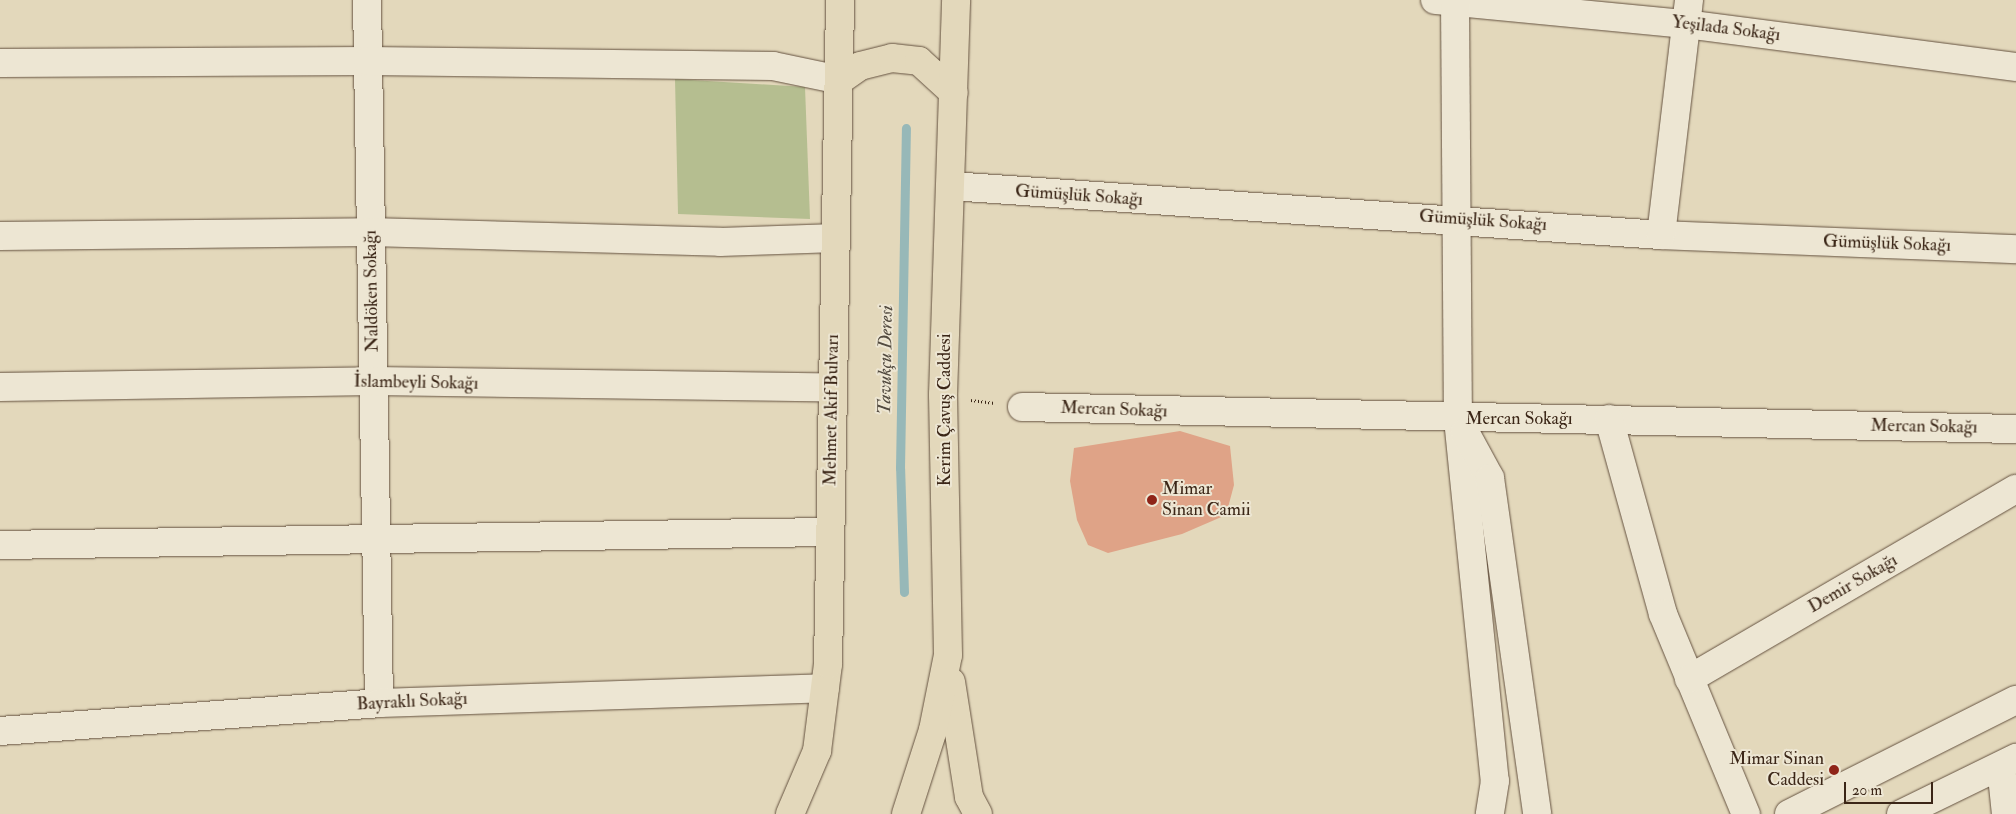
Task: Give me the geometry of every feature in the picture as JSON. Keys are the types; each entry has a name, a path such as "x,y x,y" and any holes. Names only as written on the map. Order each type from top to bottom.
{"main road":[{"name":"Mehmet Akif Bulvarı","path":"790,814 817,751 825,688 840,80 840,0"},
{"name":"Kerim Çavuş Caddesi","path":"906,814 933,730 948,655 943,396 956,0"},
{"path":"840,80 860,66 892,58 919,61 954,93"},
{"path":"948,655 958,738 969,797 978,814"}],"street":[{"name":"Naldöken Sokağı","path":"367,0 379,703"},
{"path":"1449,1 1457,218 1458,419 1495,781 1490,814"},
{"name":"Yeşilada Sokağı","path":"1449,1 1687,12 2016,67"},
{"path":"1661,235 1687,12"},
{"path":"0,63 368,61 773,66 840,80"},
{"name":"Gümüşlük Sokağı","path":"951,186 1457,218 1661,235 2016,249"},
{"path":"0,236 370,232 720,242 836,238"},
{"name":"İslambeyli Sokağı","path":"0,387 374,382 832,388"},
{"name":"Mercan Sokağı","path":"1022,407 1458,419 1609,418 2016,429"},
{"path":"1609,418 1663,614 1746,814"},
{"path":"1458,419 1490,478 1537,814"},
{"name":"Demir Sokağı","path":"1689,679 2016,489"},
{"path":"0,545 375,537 661,538 829,532"},
{"name":"Bayraklı Sokağı","path":"0,731 379,703 825,688"},
{"path":"1789,814 2016,700"},
{"path":"1901,814 2008,762 2006,814"}],"path":[{"path":"943,396 1022,407"}],"green space":[{"path":"675,79 805,87 810,219 678,214"}],"building":[{"name":"Mimar Sinan Camii","path":"1180,431 1230,446 1234,485 1226,515 1182,534 1108,553 1088,545 1077,520 1070,481 1074,448"}],"waterway":[{"name":"Tavukçu Deresi","path":"904,592 900,468 906,128"}],"place":[{"name":"Mimar Sinan Camii","path":"1152,500"},
{"name":"Mimar Sinan Caddesi","path":"1834,770"}]}
